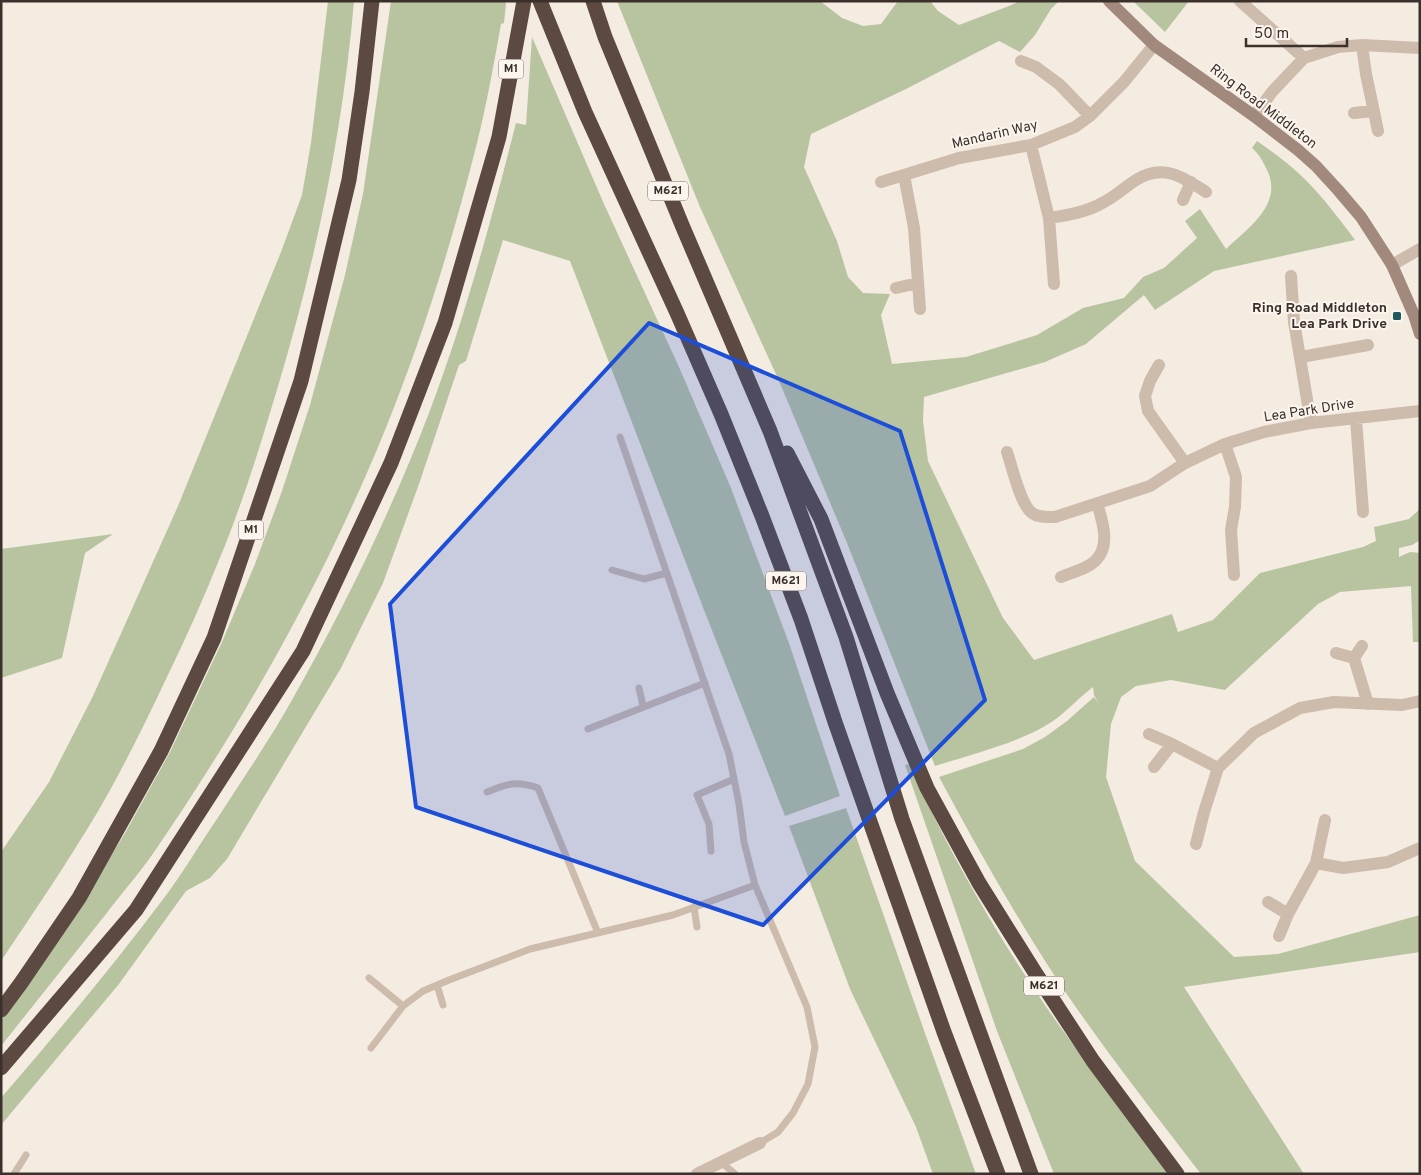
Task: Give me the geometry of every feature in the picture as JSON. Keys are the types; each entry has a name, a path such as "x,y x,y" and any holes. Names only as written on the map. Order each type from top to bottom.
{"highway":[{"name":"M1","path":"1,1010 79,898 161,751 214,638 301,381 349,180 362,92 372,1"},
{"name":"M1","path":"1,1068 136,910 303,651 391,464 445,323 499,137 524,1"},
{"name":"M621","path":"540,1 585,112 681,321 762,516 801,620 938,1014 998,1174"},
{"name":"M621","path":"593,1 605,37 674,207 770,431 846,637 902,819 1031,1174"},
{"name":"M621","path":"749,379 821,519 887,693 927,788 979,883 1036,974 1093,1061 1177,1174"}],"street":[{"name":"Ring Road Middleton","path":"1109,1 1154,45 1254,116 1316,166 1361,217 1392,265 1414,315 1420,334"},
{"path":"1242,2 1304,58"},
{"name":"Mandarin Way","path":"881,182 959,158 1031,145 1075,127 1090,116 1124,82 1154,45"},
{"path":"1362,45 1378,131"},
{"path":"1254,116 1272,92 1304,58 1338,47 1362,45 1420,48"},
{"path":"1021,61 1036,66 1059,84 1090,116"},
{"path":"1354,113 1373,111"},
{"path":"1031,145 1049,218 1054,284"},
{"path":"1049,218 1078,214 1103,203 1136,180 1149,174 1164,172 1176,174 1206,192"},
{"path":"904,175 914,228 920,309"},
{"path":"1183,200 1191,182"},
{"path":"1392,265 1420,249"},
{"path":"1291,276 1294,322 1311,423"},
{"path":"896,288 918,283"},
{"path":"1301,357 1368,345"},
{"path":"1159,366 1150,381 1145,396 1148,411 1185,463"},
{"name":"Lea Park Drive","path":"1006,452 1024,504 1032,513 1042,517 1055,517 1150,486 1185,463 1225,444 1264,432 1311,423 1420,411"},
{"path":"1356,419 1364,512"},
{"path":"1225,444 1236,477 1235,507 1231,530 1234,574"},
{"path":"1061,577 1096,560 1102,550 1104,539 1103,525 1097,503"},
{"path":"1354,658 1362,646"},
{"path":"1336,653 1354,658"},
{"path":"1354,658 1368,704"},
{"path":"1196,844 1218,768 1254,733 1300,708 1334,702 1402,704 1420,701"},
{"path":"1149,734 1218,768"},
{"path":"1154,767 1172,744"},
{"path":"1279,936 1288,914 1316,863 1325,820"},
{"path":"1316,863 1343,868 1388,862 1420,848"},
{"path":"1268,902 1288,914"},
{"path":"697,1174 760,1143"}],"lane":[{"path":"620,437 729,754 744,842 755,885 807,1007 815,1047 808,1084 793,1114 778,1132 760,1143"},
{"path":"612,570 644,579 667,573"},
{"path":"588,729 705,683"},
{"path":"639,688 643,706"},
{"path":"711,851 709,824 697,795 734,780"},
{"path":"487,792 505,785 524,783 538,788 598,933"},
{"path":"371,1048 402,1006 423,991 437,985 530,949 673,915 755,885"},
{"path":"694,908 697,927"},
{"path":"369,978 402,1006"},
{"path":"437,985 443,1005"},
{"path":"14,1174 26,1155"},
{"path":"722,1162 735,1174"}],"highlighted area":[{"path":"649,323 900,431 985,700 763,925 416,807 390,604"}],"green space":[{"path":"328,1 354,1 343,98 335,146 305,289 279,383 244,495 194,620 124,764 86,832 1,961 1,852 49,782 93,696 178,506 281,252 302,195 311,143"},
{"path":"391,1 505,1 506,4 504,23 501,24 481,128 457,217 411,363 360,490 334,544 279,651 218,755 147,862 1,1046 1,1021 51,951 124,835 170,752 222,642 255,564 282,491 310,405 345,275 363,194"},
{"path":"617,1 820,1 842,18 863,26 881,24 898,1 930,1 938,11 959,25 1020,1 1059,1 1051,9 1035,35 1020,52 999,41 906,89 811,134 804,167 837,241 848,277 863,293 890,294 881,315 892,364 966,357 1037,335 1083,308 1124,298 1143,277 1164,268 1197,238 1185,221 1200,209 1226,249 1254,223 1268,203 1271,181 1266,168 1252,148 1257,141 1307,181 1355,240 1214,271 1155,310 1144,295 1086,344 1045,362 924,397 923,421 928,461 1003,618 1034,660 1172,614 1178,632 1213,620 1260,573 1363,547 1376,541 1374,527 1409,519 1420,509 1420,540 1412,545 1399,548 1399,557 1410,552 1420,553 1420,642 1413,642 1411,586 1340,592 1318,604 1225,690 1171,680 1136,686 1121,697 1111,724 1106,777 1135,861 1234,957 1278,954 1420,915 1420,952 1184,987 1304,1174 1201,1174 1083,1018 1005,895 939,777 1023,749 1045,737 1067,721 1094,697 1099,704 1094,695 1093,687 1058,717 1033,732 991,749 935,766 847,543 779,381 700,207"},
{"path":"1133,1 1189,1 1165,32"},
{"path":"532,37 604,204 679,367 731,488 790,646 840,796 785,816 570,261 503,240 466,361 459,365 383,583 341,668 227,859 210,878 186,891 119,984 1,1125 1,1098 84,999 164,898 255,760 311,665 366,559 399,487 442,377 477,269 516,123 526,125"},
{"path":"113,534 85,553 62,658 1,678 1,549"},
{"path":"909,764 965,876 996,930 1030,983 1082,1056 1174,1174 1054,1174 997,1031 905,765"},
{"path":"846,808 976,1174 933,1174 916,1127 850,989 789,826"}],"place":[{"name":"Ring Road Middleton Lea Park Drive","path":"1397,316"}]}
